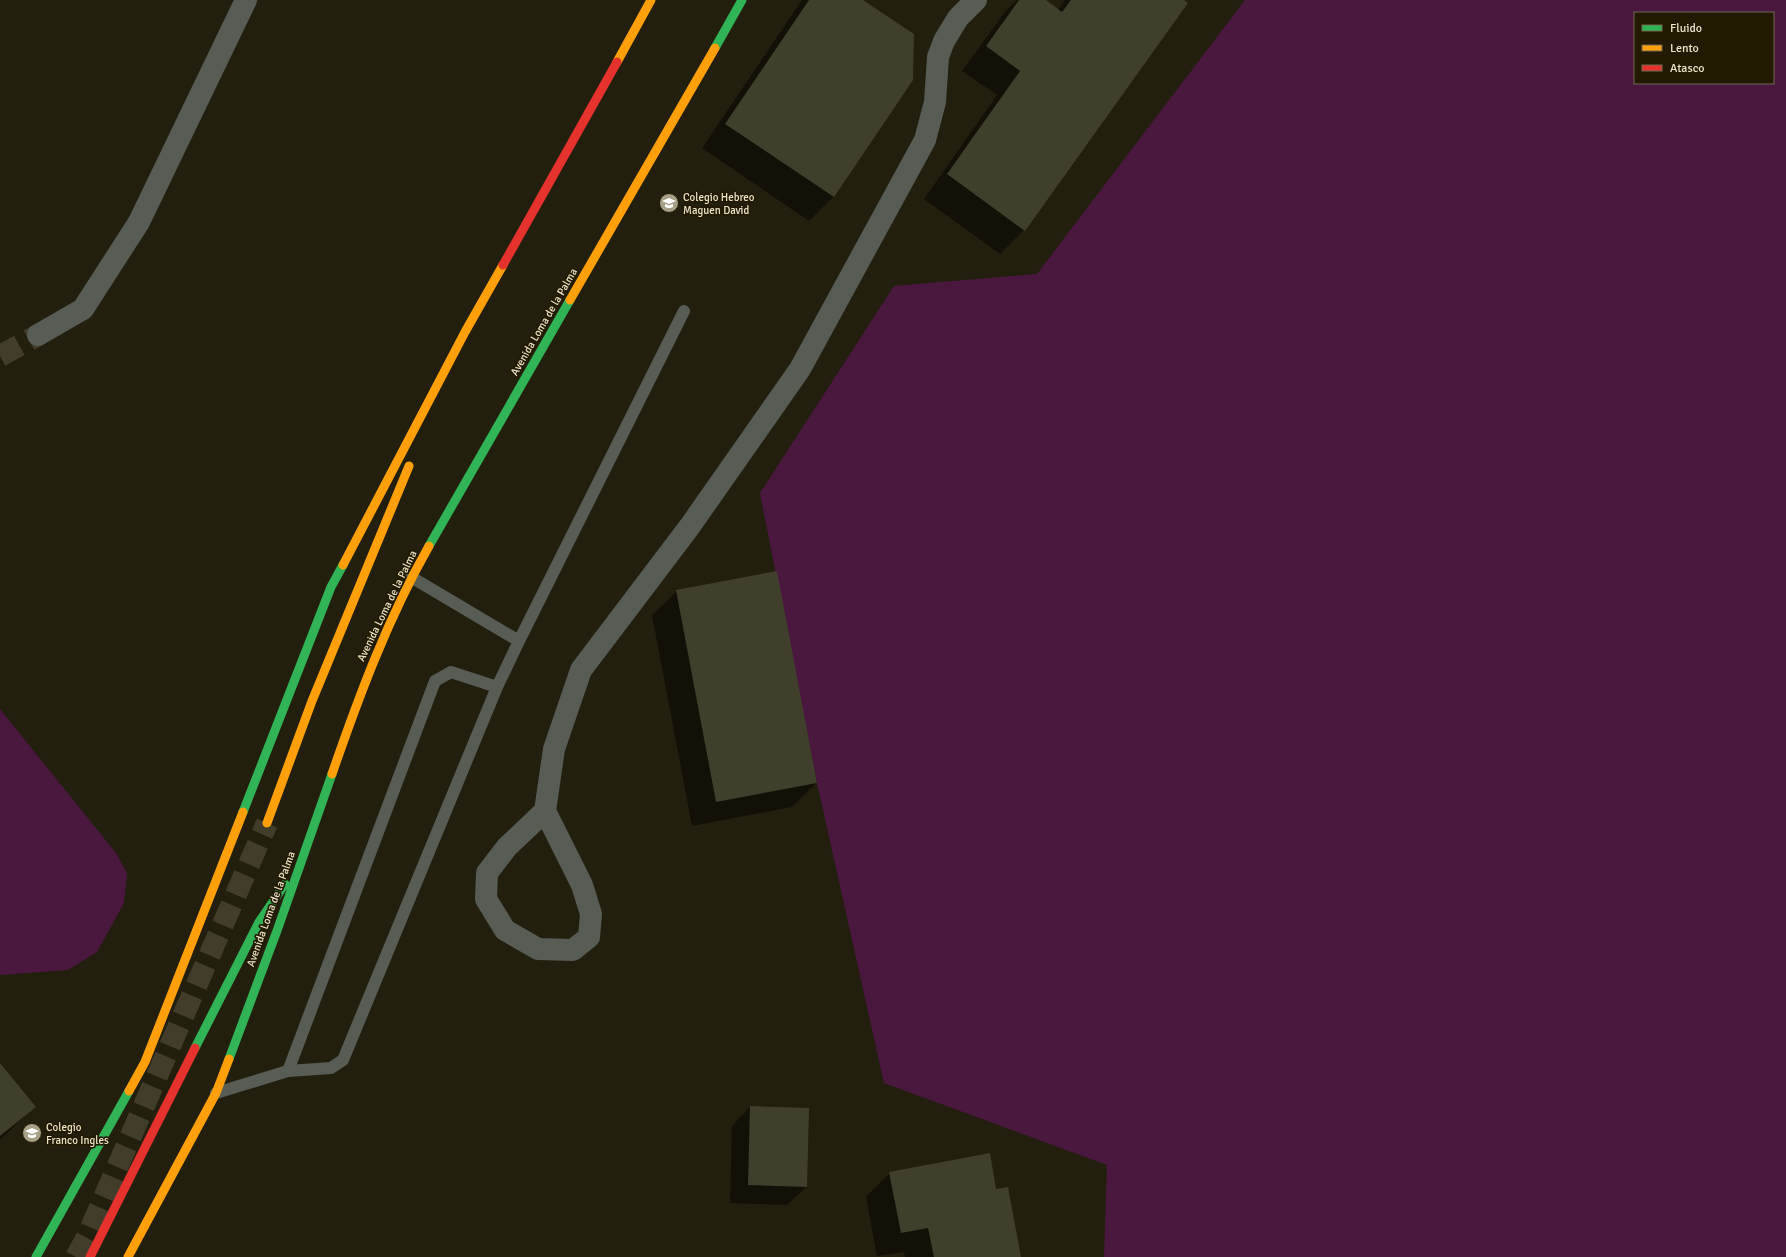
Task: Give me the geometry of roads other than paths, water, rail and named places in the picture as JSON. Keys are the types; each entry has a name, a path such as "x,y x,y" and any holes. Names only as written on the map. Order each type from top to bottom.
{"main road":[{"path":"36,1257 145,1062 331,587 465,332 651,0"},
{"name":"Avenida Loma de la Palma","path":"128,1257 216,1093 302,859 361,689 411,577 742,0"},
{"path":"422,435 465,332"},
{"path":"267,823 312,701 413,457"},
{"path":"90,1257 259,922 302,859"}],"street":[{"path":"38,335 83,309 138,222 246,0"},
{"path":"545,811 507,847 487,873 486,899 505,930 538,949 573,950 589,937 591,914 582,885 545,811 554,750 581,670 690,526 800,369 924,140 935,102 938,57 944,40 958,18 976,0"}],"lane":[{"path":"216,1093 288,1071 332,1068 343,1060 497,687 684,311"},
{"path":"411,577 519,641"},
{"path":"288,1071 435,681 451,672 497,687"}],"tunnel":[{"path":"0,356 38,335"},
{"path":"76,1257 87,1237 267,823"}],"place":[{"name":"Colegio Hebreo Maguen David","path":"669,203"},
{"name":"Colegio Franco Ingles","path":"32,1133"}]}
